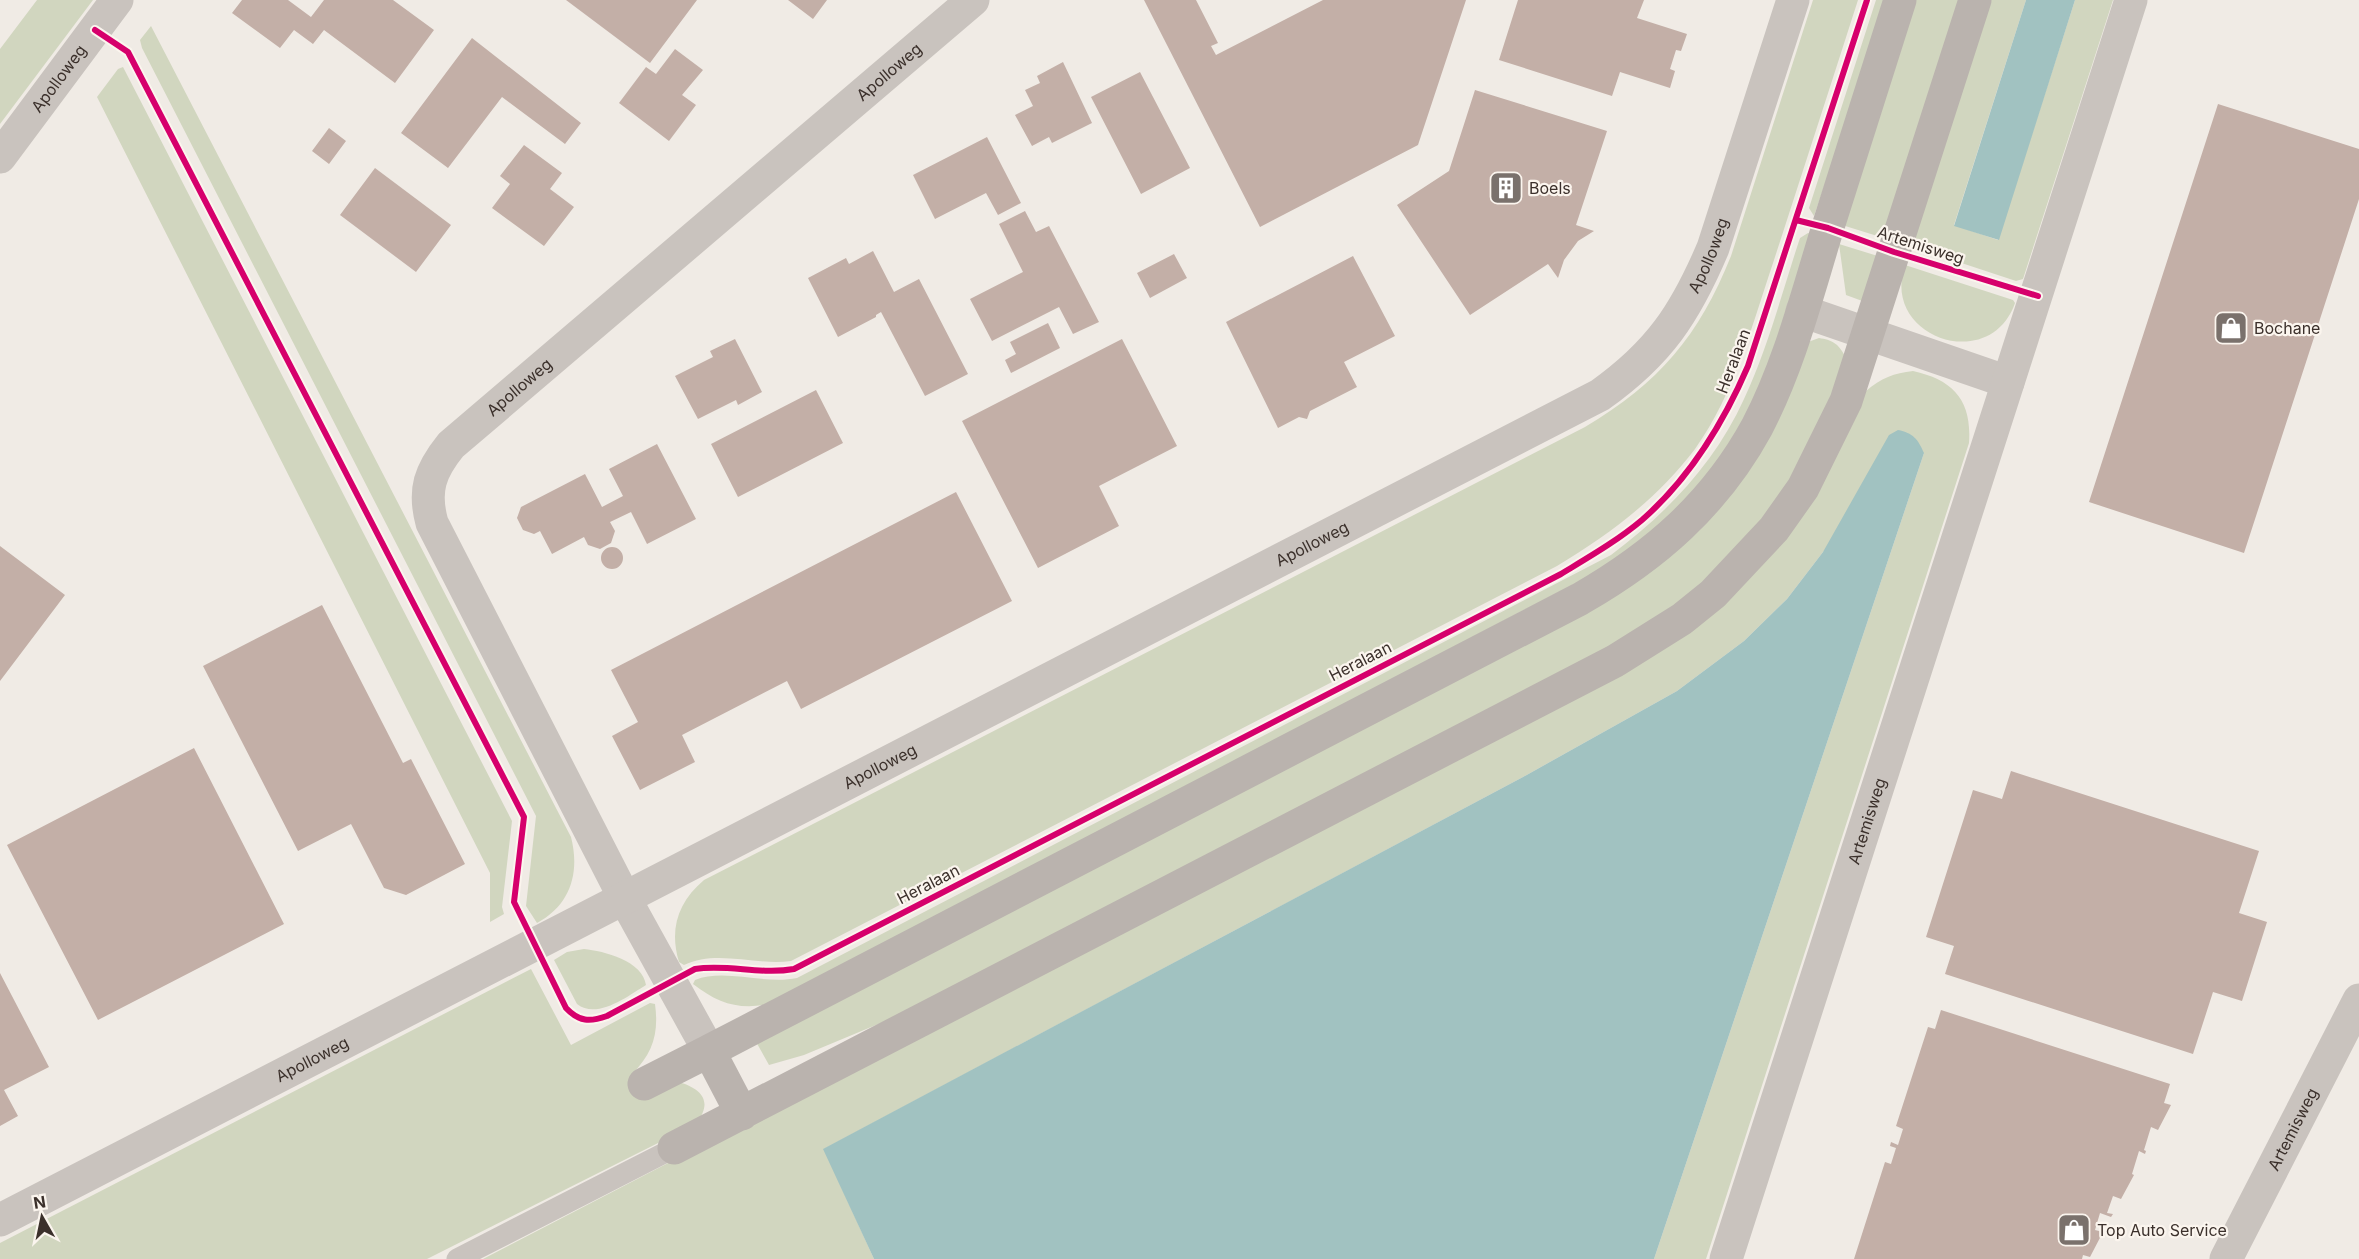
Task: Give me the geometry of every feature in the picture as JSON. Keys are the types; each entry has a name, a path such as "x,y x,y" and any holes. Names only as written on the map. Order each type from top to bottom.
{"street":[{"name":"Apolloweg","path":"0,157 117,0"},
{"name":"Apolloweg","path":"625,899 432,523 428,506 428,491 432,475 438,461 451,446 973,0"},
{"name":"Apolloweg","path":"0,1220 1600,395 1626,376 1667,334 1700,278 1713,248 1793,0"},
{"path":"644,1084 1615,579 1649,555 1680,528 1734,464 1757,427 1775,388 1802,311 1900,0"},
{"path":"674,1148 1615,661 1682,619 1713,594 1774,529 1803,488 1846,401 1975,0"},
{"name":"Artemisweg","path":"1726,1259 2131,0"},
{"path":"1802,311 2008,382"},
{"path":"625,899 742,1114"},
{"name":"Artemisweg","path":"2226,1259 2359,1000"}],"lane":[{"path":"457,1259 674,1148"}],"green space":[{"path":"37,0 93,0 0,124 0,49"},
{"path":"1813,0 1858,0 1750,334 1732,382 1695,449 1649,500 1596,541 1557,566 791,961 710,958 684,965 679,962 675,938 678,917 688,897 704,880 1585,427 1635,393 1674,355 1690,334 1719,285 1731,256"},
{"path":"1876,0 1888,0 1814,216 1809,208"},
{"path":"1915,0 1963,0 1887,239 1842,225"},
{"path":"1990,0 2026,0 1954,225 1998,240 2075,0 2113,0 2023,279 2016,281 1910,246"},
{"path":"151,26 571,837 574,863 570,886 558,907 537,923 526,906 536,816 142,48 140,40"},
{"path":"123,67 512,821 502,907 504,914 490,922 490,873 97,97 118,69"},
{"path":"1808,233 1814,235 1778,344 1746,421 1699,490 1618,561 771,1004 739,1006 729,1004 693,984 695,980 719,976 771,980 797,978 1611,555 1670,504 1688,485 1719,444 1753,380 1800,238"},
{"path":"1839,244 1881,257 1865,302 1846,295"},
{"path":"1905,265 2013,300 2015,303 2002,325 1984,338 1963,342 1941,338 1922,328 1908,311 1902,290"},
{"path":"1819,338 1834,343 1845,356 1831,404 1775,507 1711,579 1635,637 912,1010 804,1055 769,1065 755,1040 1622,589 1808,342"},
{"path":"1913,371 1939,380 1957,395 1967,415 1969,443 1706,1259 1654,1259 1924,453 1823,552 1787,599 1744,641 1677,691 1523,777 824,1149 874,1259 483,1259 1654,652 1866,391 1888,377"},
{"path":"584,949 612,955 630,964 638,970 646,985 622,1000 603,1008 585,1008 577,1004 554,960 567,952"},
{"path":"531,969 571,1045 650,1003 655,1004 656,1024 653,1042 645,1058 632,1074 672,1080 697,1090 703,1099 704,1110 696,1124 427,1259 0,1259 0,1243"}],"water":[{"path":"2026,0 2075,0 1999,240 1954,226"},
{"path":"1898,430 1914,437 1924,453 1654,1259 874,1259 823,1149 1523,777 1677,691 1744,641 1787,599 1823,552 1889,435"}],"building":[{"path":"242,0 288,0 311,17 324,0 393,0 434,30 395,83 324,30 313,44 294,30 280,48 232,13"},
{"path":"566,0 697,0 650,63"},
{"path":"788,0 827,0 813,19"},
{"path":"1144,0 1196,0 1218,43 1211,46 1216,55 1323,0 1466,0 1418,145 1260,227"},
{"path":"1518,0 1644,0 1637,18 1687,34 1681,51 1676,50 1670,69 1675,71 1670,88 1620,72 1612,96 1499,60"},
{"path":"472,38 581,123 565,144 502,97 448,168 401,133"},
{"path":"675,49 703,70 682,95 696,105 669,141 619,103 646,67 656,74"},
{"path":"1063,62 1092,123 1052,143 1049,137 1032,146 1015,115 1033,106 1025,90 1040,83 1037,76"},
{"path":"1140,72 1190,168 1141,194 1091,97"},
{"name":"Boels","path":"1475,90 1607,131 1576,225 1594,231 1578,241 1564,260 1558,278 1548,264 1470,315 1397,205 1449,171"},
{"path":"2218,104 2359,149 2359,199 2244,553 2089,502"},
{"path":"329,128 346,141 329,164 312,151"},
{"path":"987,137 1021,203 998,215 986,193 935,219 913,175"},
{"path":"524,145 562,173 550,189 574,207 544,246 492,208 510,184 500,176"},
{"path":"375,168 451,225 416,272 340,215"},
{"path":"1025,211 1036,232 1049,226 1099,322 1073,334 1059,307 992,341 970,299 1023,272 999,224"},
{"path":"873,251 894,292 919,279 968,374 925,396 881,312 876,317 838,337 808,278 846,258 849,264"},
{"path":"1174,254 1187,278 1150,298 1137,273"},
{"path":"1353,256 1395,336 1344,362 1357,387 1310,411 1307,419 1299,417 1278,428 1226,322"},
{"path":"1048,323 1060,348 1011,373 1005,360 1016,354 1010,342"},
{"path":"735,339 762,392 738,405 736,400 698,419 675,376 713,357 710,351"},
{"path":"1122,339 1177,446 1099,486 1119,526 1038,568 962,421"},
{"path":"816,390 843,443 738,497 711,444"},
{"path":"657,444 696,519 647,544 631,512 610,522 615,531 611,543 600,549 588,545 584,537 552,554 540,531 534,534 523,530 517,518 521,507 585,474 602,507 623,496 609,469"},
{"path":"956,492 1012,601 801,709 787,681 682,735 695,762 640,790 612,736 638,722 611,670"},
{"path":"0,546 65,595 0,681"},
{"path":"612,547 620,550 623,558 620,566 612,569 604,566 601,558 604,550"},
{"path":"322,605 403,763 411,759 465,864 406,895 384,888 351,824 298,851 203,666"},
{"path":"194,748 284,924 98,1020 7,845"},
{"path":"2011,771 2259,851 2239,913 2267,922 2242,1001 2213,992 2193,1054 1945,974 1954,946 1926,937 1973,790 2002,799"},
{"path":"0,973 49,1067 4,1090 18,1116 0,1126"},
{"path":"1941,1010 2170,1084 2164,1103 2171,1105 2158,1130 2151,1127 2144,1150 2145,1154 2139,1151 2132,1174 2134,1175 2121,1199 2113,1196 2107,1213 2113,1214 2111,1217 2100,1213 2095,1230 2103,1232 2090,1257 2083,1255 2082,1259 1854,1259 1885,1162 1891,1164 1896,1148 1890,1146 1891,1142 1898,1145 1903,1129 1896,1126 1928,1027 1935,1029"}],"cycle path":[{"name":"Heralaan","path":"95,30 128,52 524,817 514,902 566,1008 576,1016 590,1020 607,1016 695,969 769,971 794,969 1561,574 1632,528 1659,504 1704,449 1728,409 1748,366 1867,0"},
{"path":"1796,220 1828,228 1894,252 2038,296"}],"place":[{"name":"Boels","path":"1506,188"},
{"name":"Bochane","path":"2231,328"},
{"name":"Top Auto Service","path":"2074,1230"}]}
